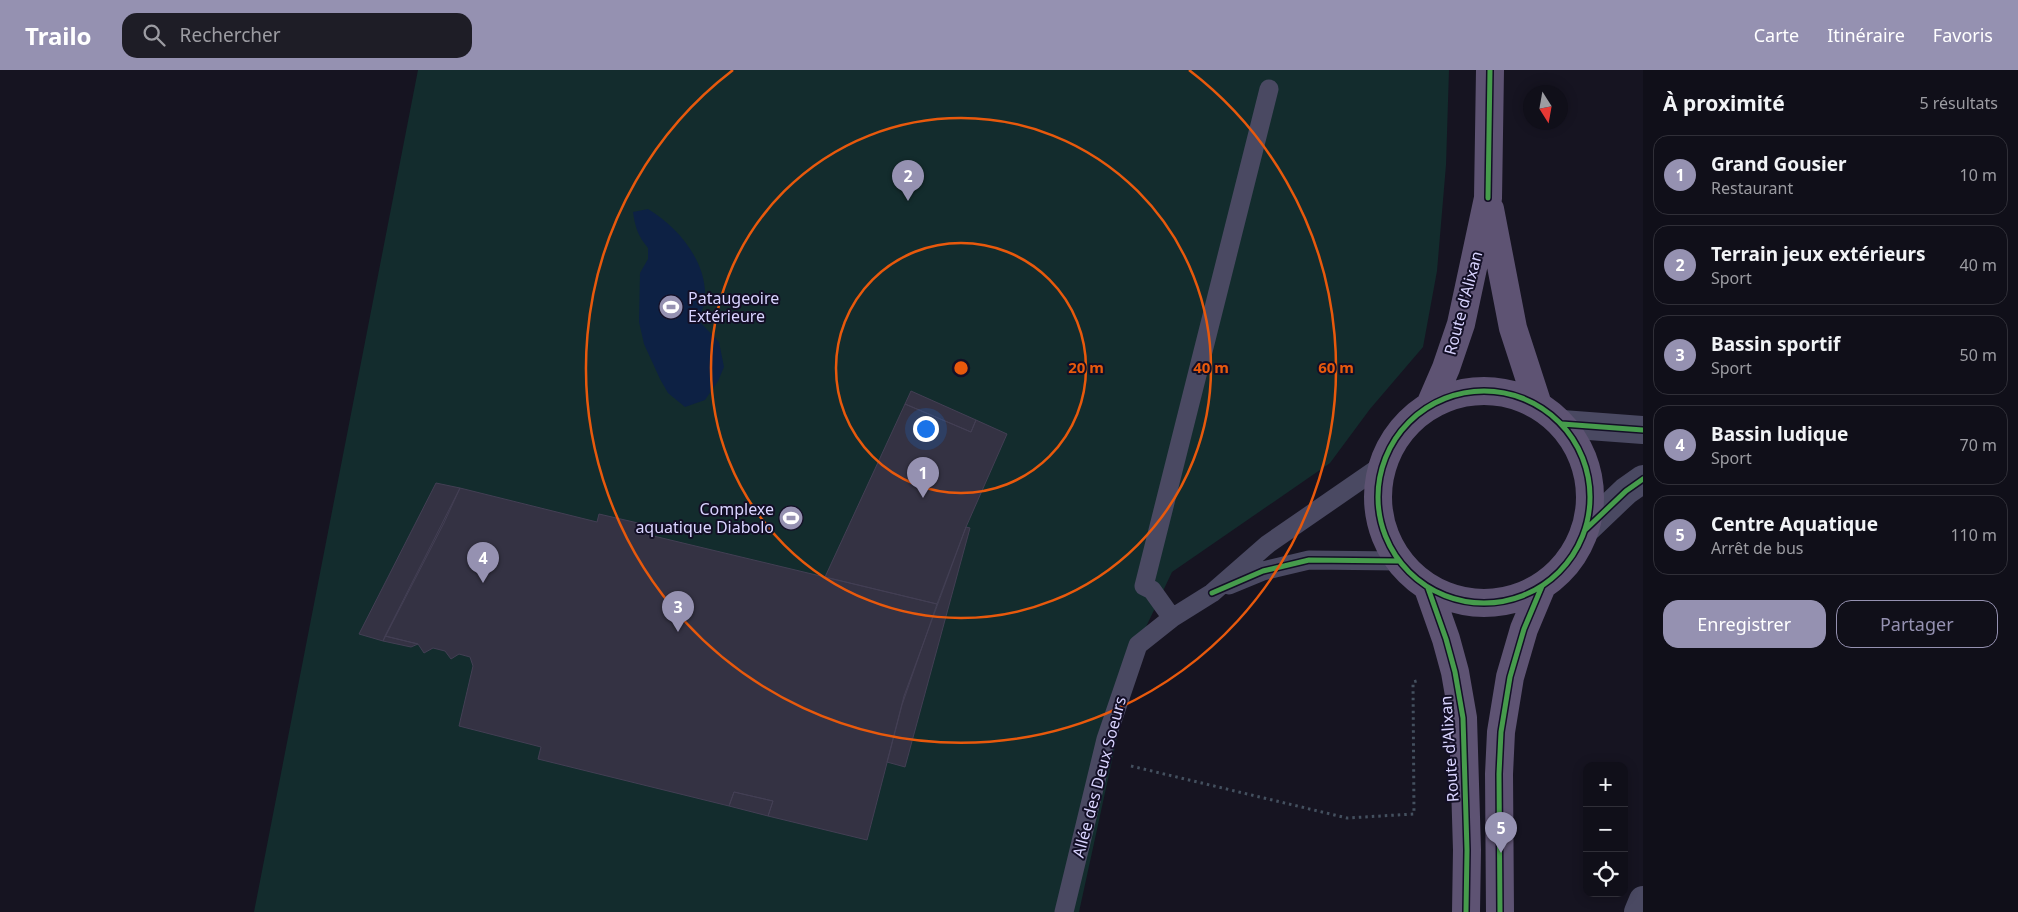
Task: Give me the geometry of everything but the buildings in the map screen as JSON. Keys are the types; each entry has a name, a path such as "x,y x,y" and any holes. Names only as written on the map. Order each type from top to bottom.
{"main road":[{"name":"Route d'Alixan","path":"1430,405 1446,368 1460,324 1472,280 1488,198 1490,70"},
{"name":"Route d'Alixan","path":"1488,198 1513,328 1538,405"},
{"path":"1484,390 1512,394 1538,405 1562,424 1578,447 1588,474 1590,502 1585,530 1576,552 1561,571 1542,586 1515,599 1486,603 1456,600 1428,588 1412,576 1399,562 1386,540 1378,516 1377,491 1381,466 1392,442 1408,421 1430,405 1456,394 1484,390"},
{"path":"1500,912 1499,774 1501,732 1510,677 1524,629 1542,586"},
{"name":"Route d'Alixan","path":"1428,588 1446,638 1455,672 1463,718 1467,850 1466,912"}],"street":[{"path":"1562,424 1643,430"},
{"path":"1585,530 1626,491 1643,479"},
{"path":"1638,912 1643,900"}],"lane":[{"path":"1172,618 1152,590 1144,586 1269,89"},
{"name":"Allée des Deux Soeurs","path":"1212,593 1268,544 1381,466"},
{"name":"Allée des Deux Soeurs","path":"1066,903 1101,759 1138,646 1172,618 1212,593 1263,571 1309,560 1399,562"},
{"path":"1066,903 1081,912"}],"path":[{"path":"1101,759 1347,818 1414,814 1413,682 1455,672"}],"green space":[{"name":"Complexe aquatique Diabolo","path":"418,70 1449,70 1446,165 1437,271 1423,347 1370,409 1330,463 1172,572 1137,646 1079,912 254,912"}],"water":[{"name":"Pataugeoire Extérieure","path":"648,209 659,216 679,235 695,258 701,271 705,298 698,320 719,342 724,367 718,381 705,400 685,407 668,393 660,379 644,344 639,322 640,273 648,259 648,248 638,231 633,212"}],"cycle path":[{"path":"1488,198 1490,70"},
{"path":"1474,391 1494,391 1515,395 1534,403 1559,422 1572,438 1582,456 1588,476 1590,497 1588,518 1582,538 1572,556 1559,572 1534,591 1515,599 1494,603 1474,603 1453,599 1434,591 1417,579 1402,564 1390,547 1382,528 1378,507 1378,487 1382,466 1390,447 1402,430 1417,415 1434,403 1453,395 1474,391"},
{"path":"1562,424 1643,430"},
{"path":"1585,530 1626,491 1643,479"},
{"path":"1212,593 1263,571 1309,560 1399,561"},
{"path":"1500,912 1499,774 1501,732 1510,677 1524,629 1542,586"},
{"path":"1428,588 1446,639 1455,672 1463,718 1467,850 1466,912"}],"place":[{"name":"Terrain jeux extérieurs","path":"908,201"},
{"name":"Pataugeoire Extérieure","path":"671,307"},
{"name":"Grand Gousier","path":"923,498"},
{"name":"Complexe aquatique Diabolo","path":"791,518"},
{"name":"Bassin ludique","path":"483,583"},
{"name":"Bassin sportif","path":"678,632"},
{"name":"Centre Aquatique","path":"1501,853"}]}
